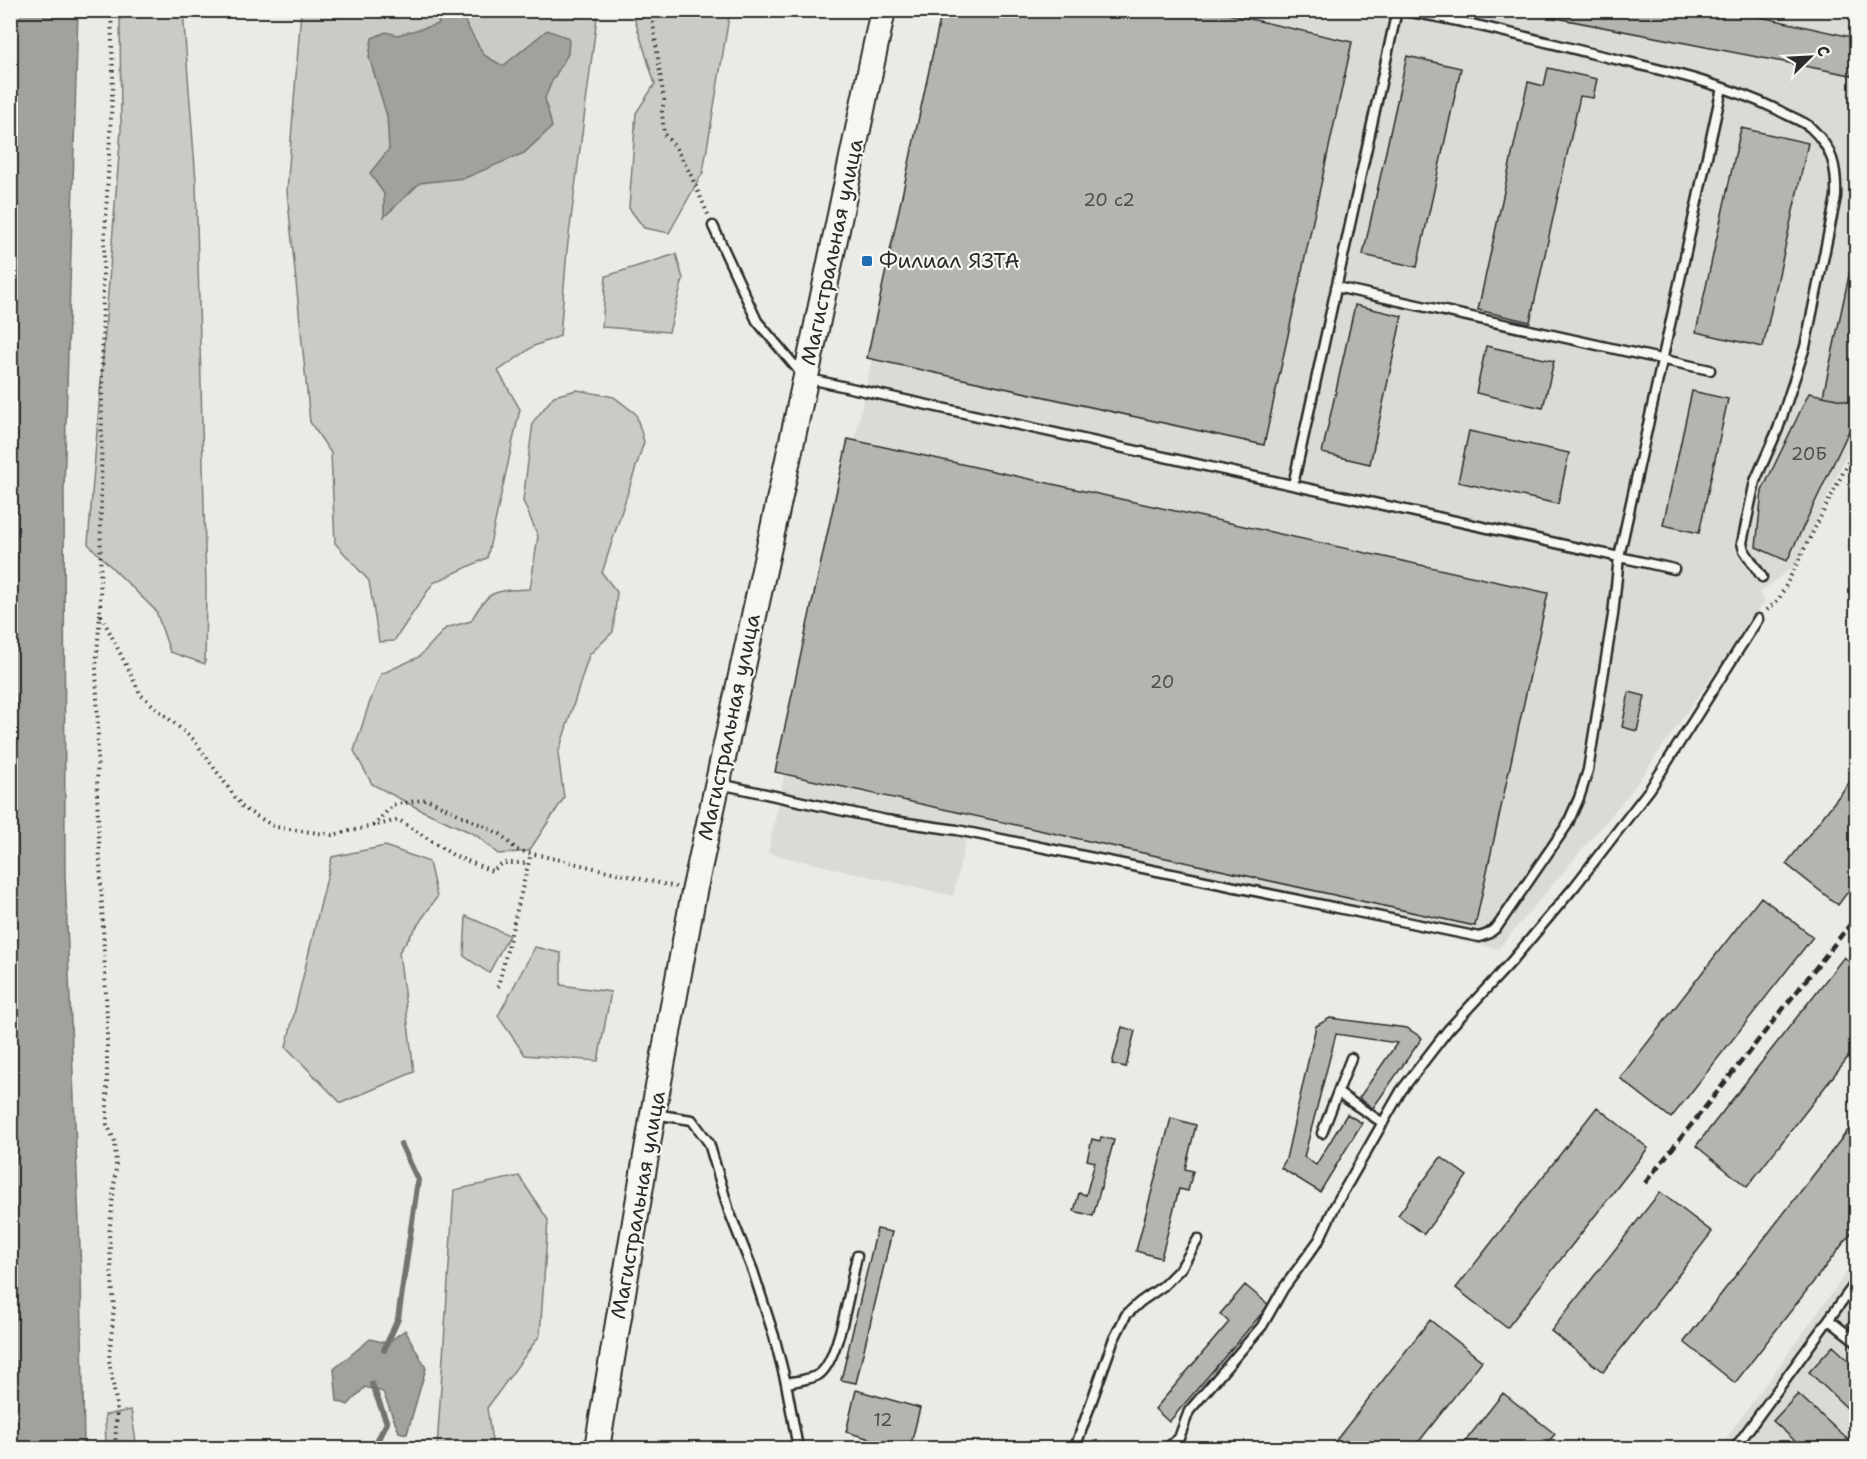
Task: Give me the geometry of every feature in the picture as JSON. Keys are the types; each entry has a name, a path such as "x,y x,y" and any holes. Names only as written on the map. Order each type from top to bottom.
{"main road":[{"name":"Магистральная улица","path":"597,1449 653,1114 694,892 883,10"}],"lane":[{"path":"1293,485 1397,10 1431,15 1694,78 1751,98 1808,126 1826,145 1837,178 1836,197 1805,347 1778,429 1755,481 1742,543 1744,550 1762,577"},
{"path":"717,783 886,820 957,830 1479,937 1488,934 1497,927 1567,825 1588,770 1613,615 1619,557 1722,88"},
{"path":"713,226 757,321 805,378 1674,569"},
{"path":"1336,287 1710,370"},
{"path":"1167,1449 1179,1438 1189,1411 1262,1326 1283,1289 1319,1240 1335,1206 1401,1091 1448,1030 1511,962 1575,886 1650,789 1758,619"},
{"path":"1322,1133 1351,1058"},
{"path":"1338,1093 1383,1123"},
{"path":"653,1114 692,1120 709,1143 729,1211 753,1271 774,1336 786,1383 798,1449"},
{"path":"1075,1449 1113,1341 1126,1315 1163,1286 1181,1268 1198,1239"},
{"path":"786,1383 819,1374 828,1365 836,1348 857,1256"},
{"path":"1735,1449 1857,1282"},
{"path":"1829,1320 1857,1341"},
{"path":"1854,1449 1857,1441"}],"path":[{"path":"111,10 113,77 104,273 100,614 96,667 97,795 107,1018 106,1124 115,1143 116,1167 109,1235 114,1308 109,1360 117,1407 116,1449"},
{"path":"651,10 664,100 662,111 664,134 676,148 690,173 713,226"},
{"path":"1758,619 1779,599 1857,447"},
{"path":"100,614 141,696 195,740 243,808 275,827 332,835 399,820 453,855 492,871 503,863 529,863"},
{"path":"372,826 393,805 427,799 500,834 517,850 694,892"},
{"path":"498,987 531,853"}],"shaded area":[{"path":"78,10 64,490 65,875 81,1273 84,1448 11,1448 10,11"},
{"path":"596,10 597,17 567,250 560,336 534,346 498,371 520,409 487,558 433,583 394,641 379,642 369,581 335,543 331,453 310,422 287,191 301,11"},
{"path":"120,11 183,11 196,181 206,588 205,664 170,652 156,611 88,544 121,130"},
{"path":"434,11 461,15 484,55 503,66 547,30 569,38 568,54 545,98 552,127 524,153 465,178 420,183 384,217 384,194 370,173 389,149 387,116 369,57 372,38 386,32 397,35 439,24"},
{"path":"632,11 730,11 703,172 669,233 644,228 629,208 636,113 655,84"},
{"path":"945,11 1856,11 1856,434 1798,563 1759,593 1765,601 1630,793 1498,949 967,834 953,896 768,853"},
{"path":"676,254 683,279 669,332 602,327 606,276"},
{"path":"577,390 614,397 636,414 644,442 602,573 617,592 613,632 589,655 558,754 564,798 529,851 498,854 476,835 372,784 354,751 381,674 419,657 446,628 471,621 483,602 494,593 530,589 538,536 523,501 533,422 554,396"},
{"path":"385,846 429,862 437,897 399,952 414,1072 341,1103 286,1047 332,857"},
{"path":"466,916 509,935 489,973 464,956"},
{"path":"535,947 561,953 561,985 611,992 598,1061 525,1055 498,1016"},
{"path":"519,1176 548,1220 540,1335 487,1408 493,1448 437,1448 454,1190"},
{"path":"1856,1260 1856,1448 1719,1448"},
{"path":"405,1330 426,1368 407,1434 399,1432 383,1392 365,1387 348,1405 337,1401 334,1369 370,1339 387,1343"},
{"path":"131,1410 137,1448 106,1448 105,1415"}],"building":[{"path":"942,10 1210,10 1352,42 1264,445 867,358"},
{"path":"1515,10 1729,10 1856,38 1856,76"},
{"path":"1407,56 1461,68 1417,267 1363,255"},
{"path":"1548,68 1597,79 1593,98 1580,96 1530,322 1478,310 1528,82 1544,86"},
{"path":"1741,128 1808,143 1763,347 1696,332"},
{"path":"1856,243 1856,403 1823,396"},
{"path":"1355,305 1402,316 1370,464 1322,453"},
{"path":"1486,346 1554,361 1543,408 1476,393"},
{"path":"1692,391 1728,399 1699,533 1663,525"},
{"path":"1809,393 1856,403 1856,416 1787,561 1756,547 1762,491"},
{"path":"1469,431 1569,453 1558,504 1458,482"},
{"path":"848,439 1548,593 1475,926 775,772"},
{"path":"1629,692 1645,696 1637,731 1622,727"},
{"path":"1856,774 1856,881 1838,905 1786,864"},
{"path":"1761,897 1813,937 1671,1118 1620,1078"},
{"path":"1844,957 1856,967 1856,1047 1747,1187 1696,1146"},
{"path":"1330,1018 1407,1028 1422,1038 1373,1108 1359,1098 1397,1043 1336,1034 1304,1157 1316,1165 1347,1114 1362,1123 1320,1192 1281,1168 1286,1159 1316,1026"},
{"path":"1122,1027 1135,1031 1126,1067 1112,1064"},
{"path":"1597,1107 1648,1148 1507,1328 1456,1288"},
{"path":"1171,1118 1196,1125 1185,1169 1193,1171 1188,1191 1179,1189 1161,1258 1136,1251"},
{"path":"1856,1120 1856,1227 1735,1383 1684,1342"},
{"path":"1101,1137 1114,1140 1093,1216 1074,1211 1079,1193 1086,1195 1095,1162 1087,1160 1092,1139 1100,1141"},
{"path":"1441,1157 1467,1176 1424,1234 1398,1215"},
{"path":"1660,1192 1712,1232 1603,1372 1551,1331"},
{"path":"877,1229 892,1232 856,1383 841,1380"},
{"path":"1245,1285 1269,1305 1169,1422 1155,1409 1229,1322 1220,1314"},
{"path":"1856,1312 1856,1331 1847,1324"},
{"path":"1430,1320 1482,1361 1414,1448 1330,1448"},
{"path":"1833,1346 1856,1367 1856,1400 1848,1409 1809,1372"},
{"path":"856,1390 920,1408 910,1448 902,1448 846,1432"},
{"path":"1503,1393 1555,1434 1543,1448 1460,1448"},
{"path":"1798,1394 1856,1448 1803,1448 1773,1421"},
{"path":"1764,1440 1773,1448 1756,1448"}],"waterway":[{"path":"384,1350 398,1319 418,1180 401,1144"},
{"path":"372,1384 387,1423 373,1448"}],"railway":[{"path":"1645,1183 1856,917"}],"place":[{"name":"Филиал ЯЗТА","path":"867,261"}]}
